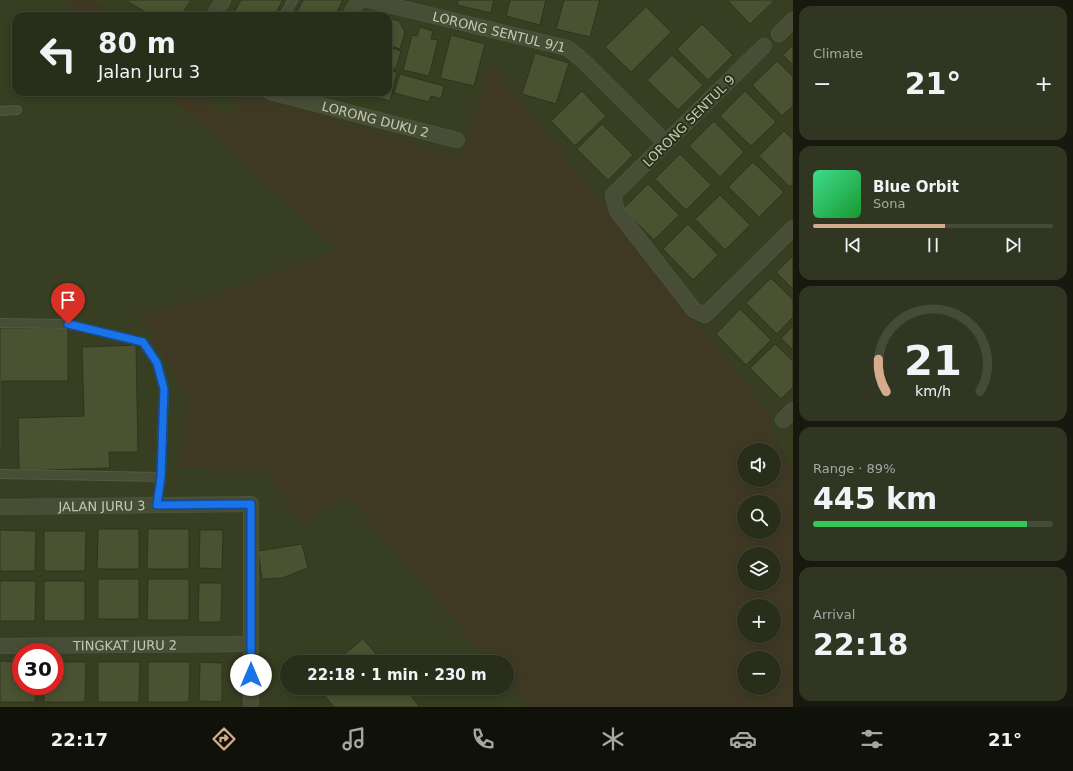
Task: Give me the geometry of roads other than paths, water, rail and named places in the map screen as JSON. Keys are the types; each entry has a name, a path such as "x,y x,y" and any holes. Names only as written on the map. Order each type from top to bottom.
{"street":[{"path":"216,12 223,0"},
{"path":"352,12 359,0"},
{"name":"LORONG SENTUL 9/1","path":"368,0 567,48 579,57 666,143"},
{"path":"779,34 793,20"},
{"name":"LORONG SENTUL 9","path":"764,46 613,195 617,211 694,310 705,315 793,228"},
{"name":"LORONG DUKU 2","path":"305,96 457,140"},
{"name":"JALAN JURU 3","path":"0,506 251,504 251,644"},
{"path":"251,644 251,707"},
{"name":"TINGKAT JURU 2","path":"0,646 251,644"}],"lane":[{"path":"286,12 293,0"},
{"path":"0,111 17,110"},
{"path":"0,323 68,324 143,342 157,363 164,389 161,477 157,505"},
{"path":"0,474 161,477"}]}
